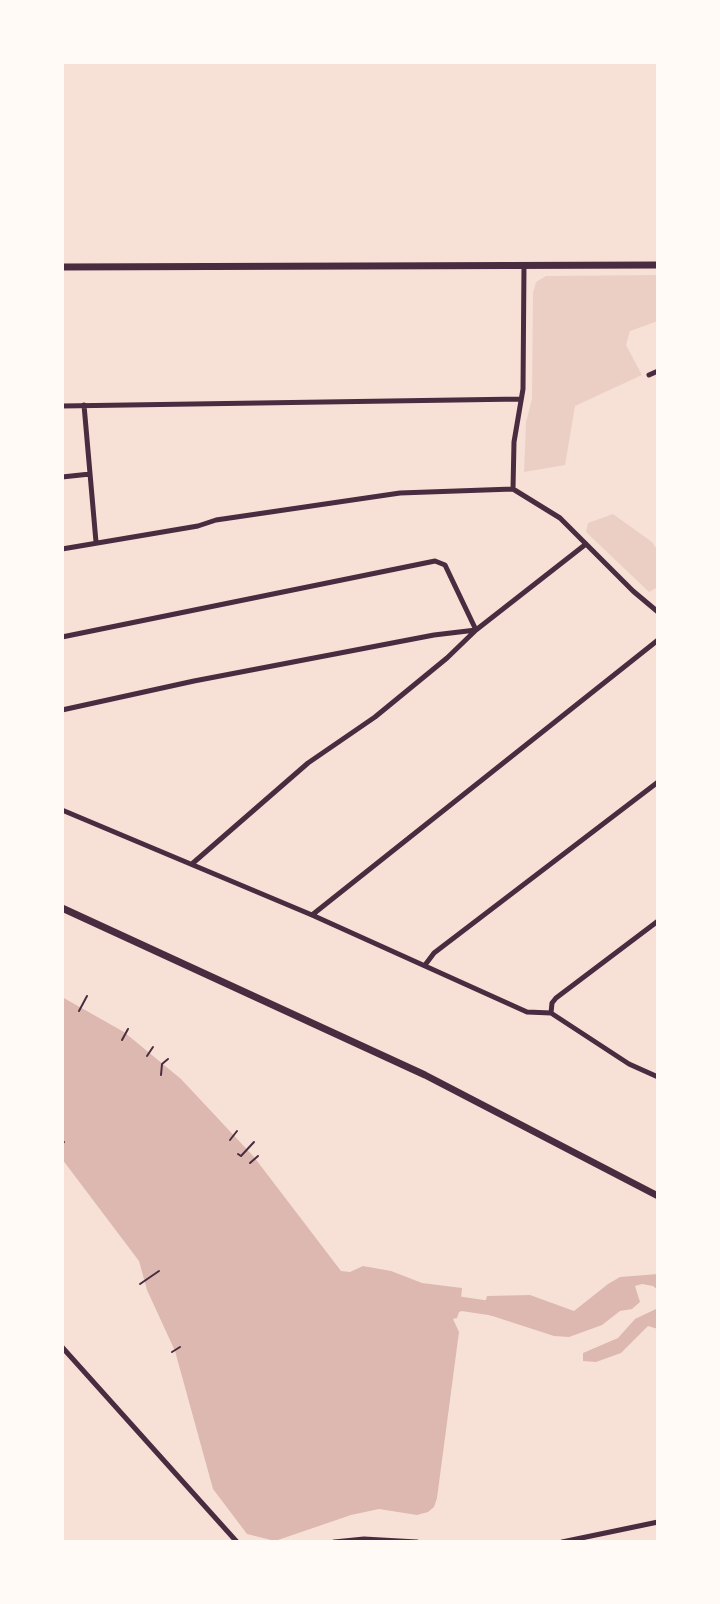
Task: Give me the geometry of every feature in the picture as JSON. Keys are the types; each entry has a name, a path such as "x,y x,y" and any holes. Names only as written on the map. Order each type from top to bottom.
{"main road":[{"path":"62,267 658,265"},
{"path":"62,908 425,1075 658,1196"}],"street":[{"path":"513,489 514,442 521,399 524,265"},
{"path":"649,375 658,371"},
{"path":"62,406 521,399"},
{"path":"84,405 96,542"},
{"path":"62,477 90,474"},
{"path":"62,549 198,526 216,520 400,493 513,489 560,518 658,612"},
{"path":"193,863 308,763 375,717 476,630 586,544"},
{"path":"62,637 435,561 445,565 476,630"},
{"path":"62,710 194,681 434,635 476,630"},
{"path":"312,915 318,907 658,640"},
{"path":"425,965 434,953 658,782"},
{"path":"62,810 193,863 527,1012 551,1013 629,1064 657,1075"},
{"path":"551,1013 556,998 658,921"},
{"path":"62,1347 237,1542"},
{"path":"562,1542 658,1522"},
{"path":"334,1542 359,1539 417,1542"}],"path":[{"path":"79,1011 87,996"},
{"path":"122,1040 128,1029"},
{"path":"147,1056 153,1047"},
{"path":"161,1075 162,1064 168,1059"},
{"path":"230,1140 237,1131"},
{"path":"238,1154 241,1156 254,1142"},
{"path":"250,1163 258,1156"},
{"path":"140,1284 159,1271"},
{"path":"172,1352 180,1347"}],"shaded area":[{"path":"658,275 658,321 630,331 626,345 642,375 575,406 565,465 524,472 526,422 532,399 533,293 536,282 546,276"},
{"path":"613,514 652,542 658,551 658,587 649,592 586,532 588,523"},
{"path":"62,997 124,1032 181,1079 254,1157 341,1271 350,1272 363,1266 391,1271 422,1283 462,1288 465,1310 453,1319 459,1332 437,1498 428,1512 417,1515 379,1509 351,1515 275,1541 247,1534 213,1489 175,1351 147,1290 139,1261 62,1159"},
{"path":"658,1274 658,1290 642,1284 635,1286 640,1302 632,1309 620,1311 602,1325 569,1337 554,1336 477,1311 478,1302 486,1300 487,1296 530,1295 574,1311 620,1277"},
{"path":"658,1308 658,1329 648,1326 621,1353 596,1362 583,1361 583,1353 618,1338 635,1319"}],"waterway":[{"path":"449,1302 496,1309"}]}
